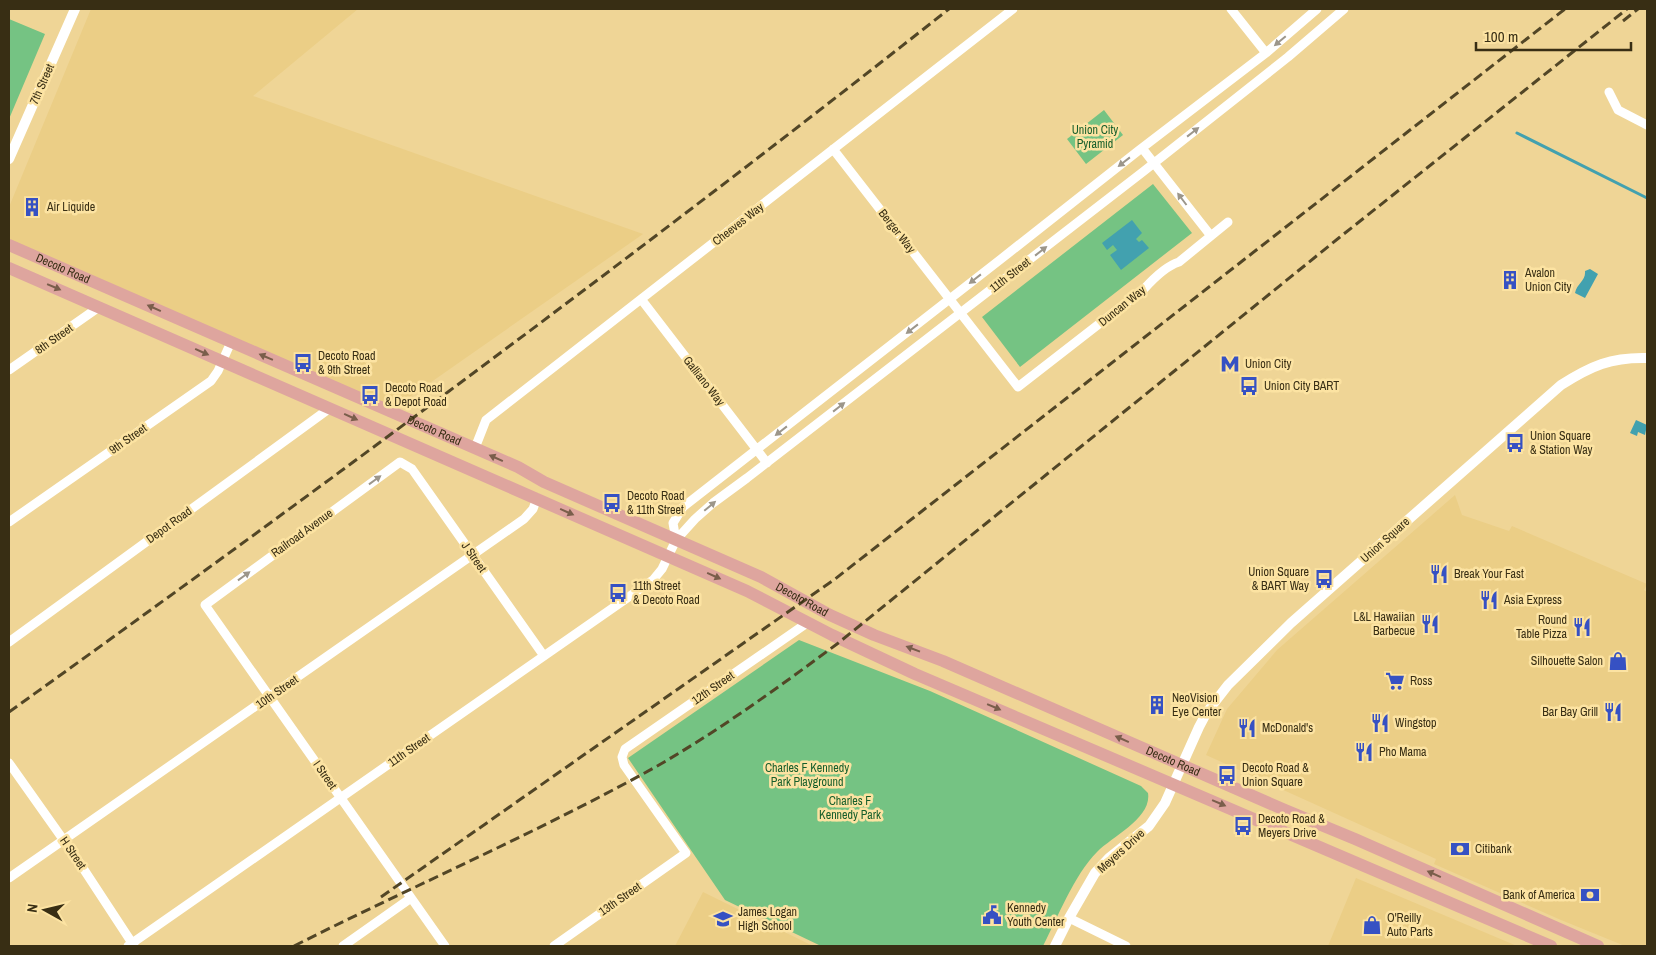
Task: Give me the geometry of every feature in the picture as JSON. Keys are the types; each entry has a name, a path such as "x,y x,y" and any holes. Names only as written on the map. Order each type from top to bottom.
{"main road":[{"name":"Decoto Road","path":"9,245 518,467 544,482 761,577 830,615 942,660 1598,946"},
{"name":"Decoto Road","path":"9,268 669,556 747,591 807,623 915,674 1551,946"},
{"path":"1371,868 1395,873 1462,902 1479,894"},
{"path":"1472,912 1484,909 1536,932 1552,927"}],"street":[{"name":"7th Street","path":"9,159 74,9"},
{"name":"Cheeves Way","path":"475,448 486,420 1013,9"},
{"path":"1231,9 1266,53"},
{"name":"11th Street","path":"676,540 673,523 683,507 1266,53 1316,9"},
{"name":"11th Street","path":"131,945 653,580 669,556 676,540 713,503 1154,162 1288,57 1344,9"},
{"path":"1609,92 1618,110 1647,125"},
{"path":"1142,148 1211,236 1228,222"},
{"name":"Berger Way","path":"833,149 961,313"},
{"name":"Duncan Way","path":"961,313 1018,386 1211,236"},
{"name":"Galliano Way","path":"642,299 767,463"},
{"name":"8th Street","path":"9,370 99,307"},
{"name":"9th Street","path":"9,522 211,381 230,342"},
{"name":"Union Square","path":"1174,784 1208,712 1218,696 1237,674 1291,623 1561,385 1598,364 1647,358"},
{"name":"Depot Road","path":"9,642 330,408"},
{"name":"J Street","path":"400,462 412,469 544,656"},
{"name":"Railroad Avenue","path":"205,605 400,462"},
{"name":"10th Street","path":"9,878 473,556 528,516 537,498"},
{"name":"I Street","path":"205,605 445,946"},
{"name":"12th Street","path":"686,853 624,765 622,757 625,749 807,623"},
{"name":"H Street","path":"9,762 64,840 131,945"},
{"name":"Meyers Drive","path":"1055,946 1095,873 1109,858 1149,826 1165,803 1174,784"},
{"name":"13th Street","path":"554,946 686,853"},
{"path":"343,946 411,898"},
{"path":"1069,918 1126,946"}],"shaded area":[{"path":"91,9 358,9 253,96 643,234 394,408 9,240 9,207"},
{"path":"1455,495 1462,515 1509,531 1512,526 1647,584 1644,590 1647,592 1647,946 1625,946 1561,920 1434,864 1436,859 1206,755 1227,709 1277,650"},
{"path":"1356,878 1517,946 1328,946"},
{"name":"James Logan High School","path":"703,892 813,946 675,946"}],"green space":[{"path":"9,19 45,34 9,119"},
{"name":"Union City Pyramid","path":"1104,110 1123,135 1086,164 1067,139"},
{"path":"1153,184 1192,233 1020,367 982,317"},
{"name":"Charles F Kennedy Park","path":"799,640 930,691 1141,786 1148,793 1148,802 1144,811 1130,826 1097,852 1081,872 1043,946 821,946 725,900 628,758"}],"water":[{"path":"1132,220 1142,233 1136,239 1139,242 1142,240 1149,248 1121,270 1110,255 1117,250 1113,245 1107,250 1102,243"},
{"path":"1590,269 1598,274 1585,298 1575,293 1584,277 1585,271"},
{"path":"1636,420 1647,425 1645,435 1638,432 1637,436 1630,433"}],"waterway":[{"path":"1517,133 1647,198"}],"railway":[{"path":"9,712 247,540 601,278 949,9"},
{"path":"381,897 835,579 1565,9"},
{"path":"294,946 569,813 659,765 772,692 837,644 1340,237 1627,9"},
{"path":"1623,21 1638,9"}],"place":[{"name":"Air Liquide","path":"32,207"},
{"name":"Avalon Union City","path":"1510,280"},
{"name":"Decoto Road & 9th Street","path":"303,363"},
{"name":"Union City","path":"1230,364"},
{"name":"Union City BART","path":"1249,386"},
{"name":"Decoto Road & Depot Road","path":"370,395"},
{"name":"Union Square & Station Way","path":"1515,443"},
{"name":"Decoto Road & 11th Street","path":"612,503"},
{"name":"Break Your Fast","path":"1439,574"},
{"name":"Union Square & BART Way","path":"1324,579"},
{"name":"11th Street & Decoto Road","path":"618,593"},
{"name":"Asia Express","path":"1489,600"},
{"name":"L&L Hawaiian Barbecue","path":"1430,624"},
{"name":"Round Table Pizza","path":"1582,627"},
{"name":"Silhouette Salon","path":"1618,661"},
{"name":"Ross","path":"1395,681"},
{"name":"NeoVision Eye Center","path":"1157,705"},
{"name":"Bar Bay Grill","path":"1613,712"},
{"name":"Wingstop","path":"1380,723"},
{"name":"McDonald's","path":"1247,728"},
{"name":"Pho Mama","path":"1364,752"},
{"name":"Decoto Road & Union Square","path":"1227,775"},
{"name":"Decoto Road & Meyers Drive","path":"1243,826"},
{"name":"Citibank","path":"1460,849"},
{"name":"Bank of America","path":"1590,895"},
{"name":"Kennedy Youth Center","path":"992,915"},
{"name":"James Logan High School","path":"723,919"},
{"name":"O'Reilly Auto Parts","path":"1372,925"}],"park label":[{"name":"Charles F Kennedy Park Playground","path":"807,775"}]}
